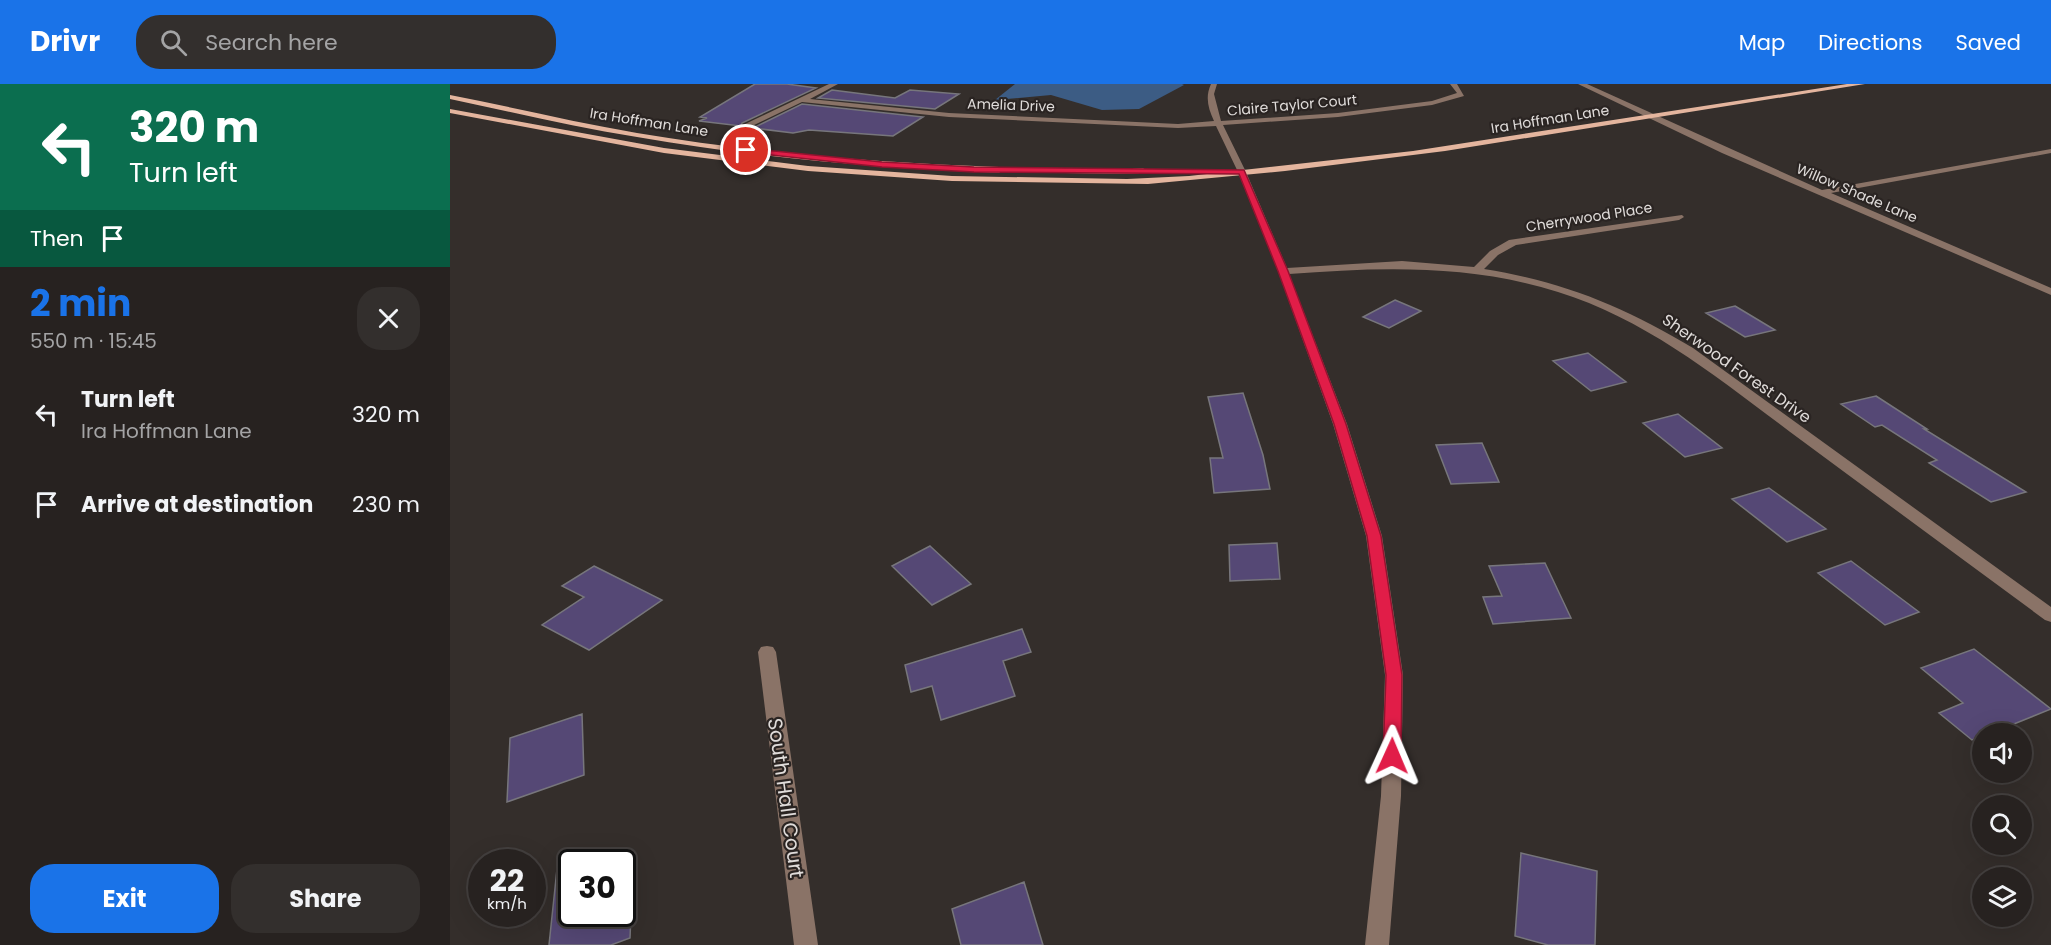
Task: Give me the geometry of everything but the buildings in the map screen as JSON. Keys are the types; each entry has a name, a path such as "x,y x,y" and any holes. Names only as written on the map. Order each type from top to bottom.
{"main road":[{"name":"Ira Hoffman Lane","path":"450,111 674,152 845,173 942,180 1114,182 1187,179 1444,149 1862,84"},
{"name":"Ira Hoffman Lane","path":"450,97 554,120 676,141 882,164 1005,170"},
{"path":"1058,171 1149,171"},
{"name":"Ira Hoffman Lane","path":"1161,171 1242,171"}],"street":[{"path":"747,125 835,84"},
{"path":"1214,84 1210,94 1218,125 1242,171 1283,271 1340,424 1374,536 1394,675 1391,796 1377,945"},
{"name":"Claire Taylor Court","path":"1218,125 1338,115 1432,103 1456,98 1461,94 1453,84"},
{"name":"Willow Shade Lane","path":"1581,84 1725,151 2051,292"},
{"name":"Amelia Drive","path":"803,100 949,115 1178,126 1218,125"},
{"path":"1824,192 2051,151"},
{"name":"Cherrywood Place","path":"1476,271 1494,253 1513,242 1679,217"},
{"name":"Sherwood Forest Drive","path":"1283,271 1364,265 1420,265 1476,271 1528,281 1588,299 1641,322 1689,351 2051,616"},
{"name":"South Hall Court","path":"766,652 806,945"}],"water":[{"path":"1015,84 1184,85 1139,109 1102,110 1051,95 995,100"}],"route":[{"path":"746,150 882,164 974,170 1242,171 1283,271 1340,424 1374,536 1394,675 1392,756"}]}
